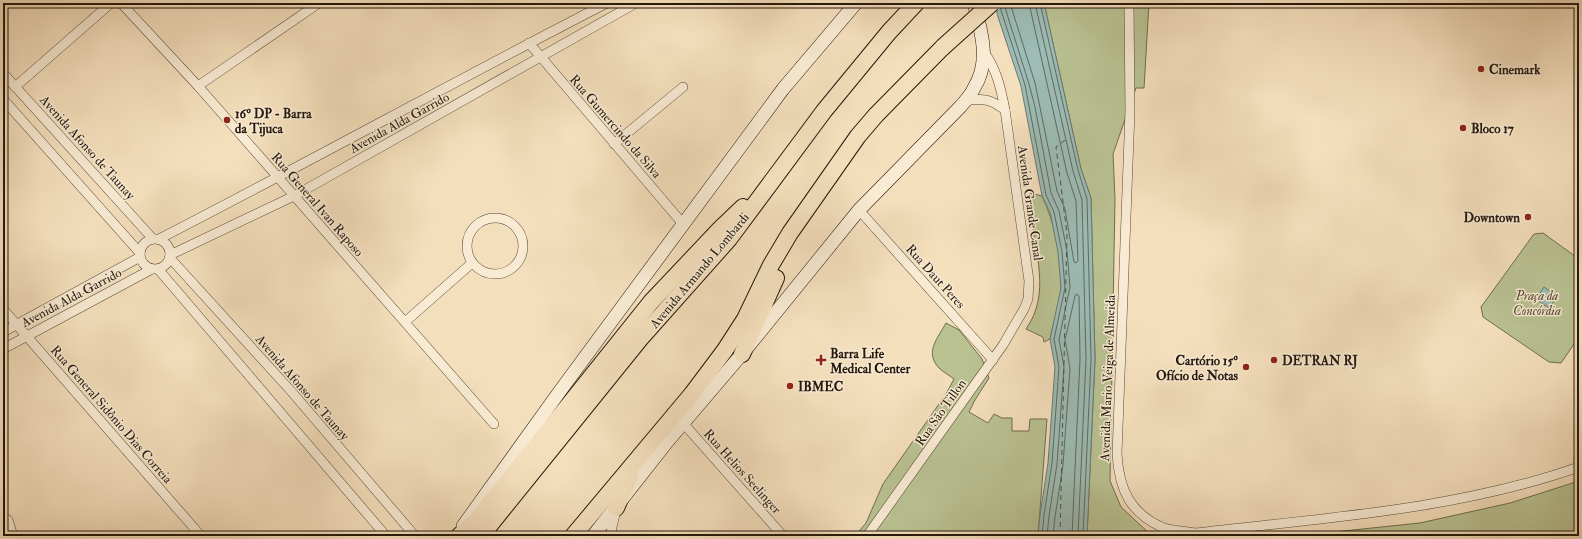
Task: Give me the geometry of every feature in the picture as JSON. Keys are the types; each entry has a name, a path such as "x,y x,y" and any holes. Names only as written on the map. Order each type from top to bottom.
{"highway":[{"name":"Avenida Armando Lombardi","path":"481,536 640,339 729,239 829,105 889,32 916,3"},
{"path":"573,536 692,394 725,350 745,319 771,265 786,239 812,199 876,115 943,47 992,3"},
{"path":"459,536 492,502 652,302 720,229 772,180"},
{"path":"742,354 812,199"},
{"path":"616,508 639,458"}],"main road":[{"path":"456,536 573,373 783,89 856,3"},
{"path":"593,536 683,423 742,354 859,210 965,101 975,88 979,78 984,52 982,32 974,3"}],"street":[{"path":"15,87 111,3"},
{"name":"Rua General Ivan Raposo","path":"121,3 198,86 494,424"},
{"path":"198,86 307,6 319,3"},
{"name":"Avenida Alda Garrido","path":"156,239 279,178 529,43 607,3"},
{"name":"Avenida Alda Garrido","path":"170,256 294,196 636,3"},
{"name":"Avenida Mario Veiga de Almeida","path":"1129,3 1130,111 1117,454 1118,472 1121,486 1132,504 1142,515 1166,528 1195,533 1385,511 1445,501 1502,489 1579,467"},
{"name":"Rua Gumercindo da Silva","path":"529,43 540,58 684,224"},
{"name":"Avenida Grande Canal","path":"984,52 995,70 1000,84 1005,110 1029,281 1028,298"},
{"name":"Avenida Afonso de Taunay","path":"3,73 156,239"},
{"path":"614,144 683,87"},
{"path":"3,99 140,255 142,262 147,267 155,269 163,267 170,256 167,245 156,239 144,244 140,255"},
{"path":"965,101 977,99 988,100 1005,110"},
{"name":"Rua Daut Peres","path":"859,210 993,360"},
{"path":"495,218 505,220 514,225 520,233 522,243 521,253 517,263 509,270 500,273 490,273 480,270 472,263 468,253 467,243 470,233 476,225 485,220 495,218"},
{"name":"Avenida Alda Garrido","path":"3,332 140,255"},
{"name":"Avenida Afonso de Taunay","path":"170,256 291,391 415,536"},
{"path":"405,322 472,263"},
{"path":"155,269 386,536"},
{"name":"Avenida Alda Garrido","path":"3,349 155,269"},
{"name":"Rua São Tillon","path":"868,536 993,360 1016,323 1028,298"},
{"name":"Rua General Sidônio Dias Correia","path":"3,309 201,536"},
{"name":"Rua Helios Seelinger","path":"683,423 783,536"},
{"path":"610,536 616,508"},
{"path":"3,517 8,520 13,536"}],"green space":[{"path":"1044,3 1149,3 1144,88 1136,88 1113,154 1115,199 1110,481 1121,507 1150,534 1159,536 1087,536 1095,359 1091,198 1081,169"},
{"path":"1030,193 1042,196 1047,206 1054,229 1060,264 1060,299 1050,339 1044,342 1043,337 1026,329 1034,316 1040,288"},
{"name":"Praça da Concórdia","path":"1543,233 1579,259 1579,337 1561,363 1549,362 1483,317 1481,307 1534,234"},
{"path":"946,323 959,330 982,359 989,378 969,412 988,423 994,414 1002,418 1012,418 1012,431 1029,431 1030,419 1047,419 1038,536 855,536 866,523 883,484 946,394 954,379 939,368 933,356 934,345"},
{"path":"1579,481 1579,536 1295,536 1420,523 1510,503"}],"water":[{"path":"995,3 1044,3 1081,169 1091,198 1095,359 1087,536 1038,536 1048,463 1055,367 1050,339 1061,288 1058,252 1050,212 1042,196 1021,86 998,17"},
{"path":"1544,287 1557,296 1549,308 1536,299"}],"ferry route":[{"path":"1060,536 1067,234 1056,147 1068,138"}],"place":[{"name":"Cinemark","path":"1481,69"},
{"name":"16º DP - Barra da Tijuca","path":"227,120"},
{"name":"Bloco 17","path":"1463,128"},
{"name":"Downtown","path":"1528,217"},
{"name":"Barra Life Medical Center","path":"821,360"},
{"name":"DETRAN RJ","path":"1274,360"},
{"name":"Cartório 15º Ofício de Notas","path":"1246,367"},
{"name":"IBMEC","path":"790,386"}]}
